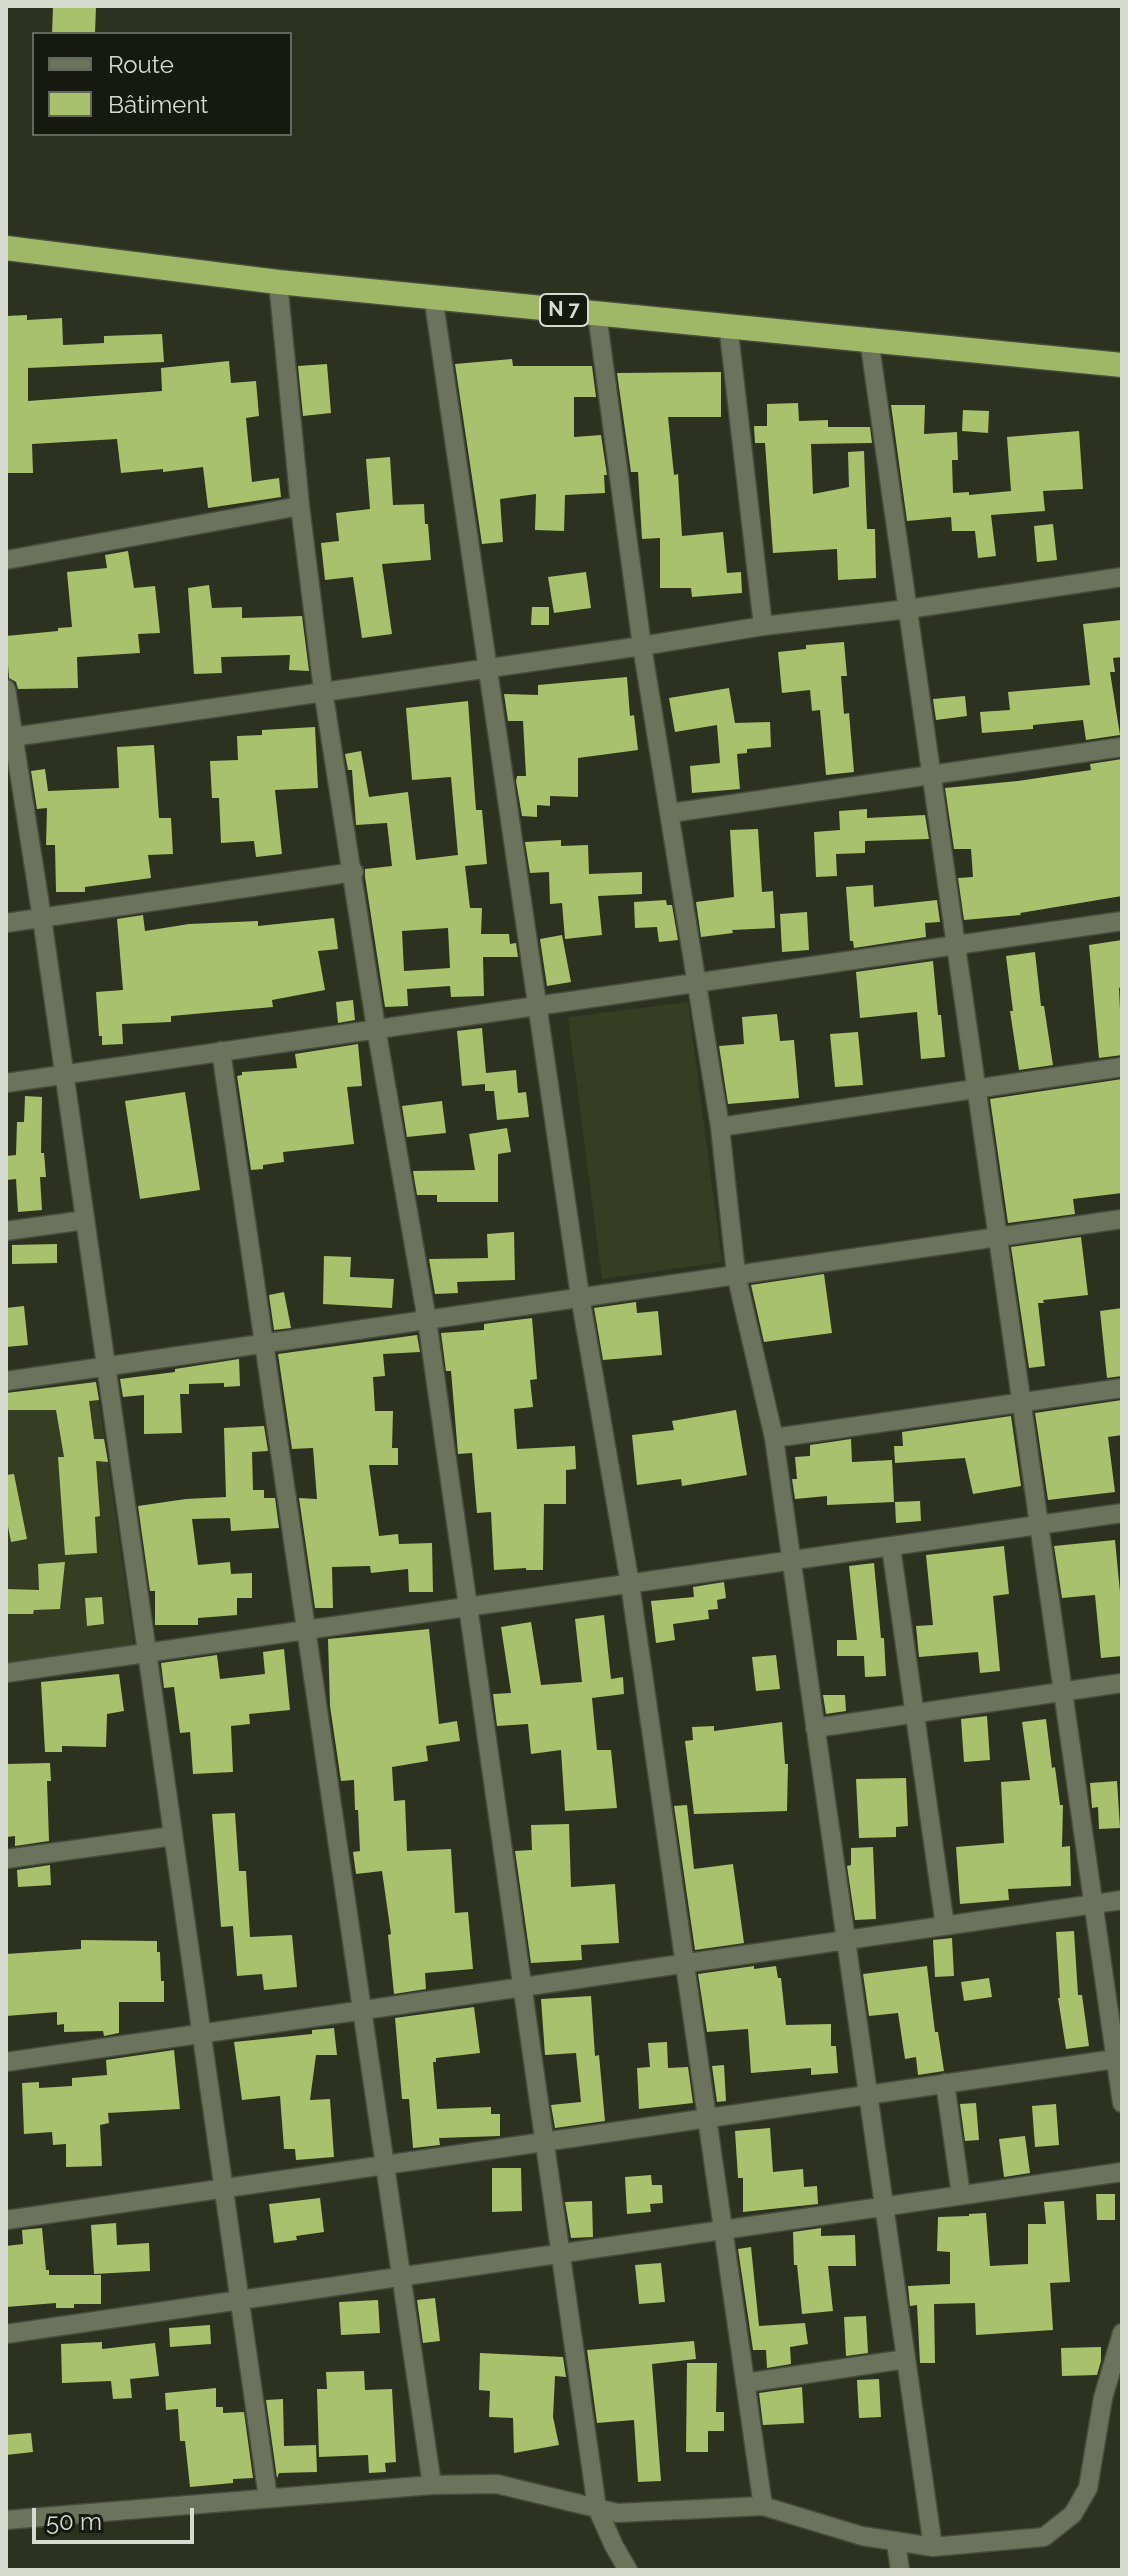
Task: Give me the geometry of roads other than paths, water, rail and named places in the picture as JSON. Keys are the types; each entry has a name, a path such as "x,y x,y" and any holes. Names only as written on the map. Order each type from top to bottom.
{"highway":[{"name":"N 7","path":"6,248 278,282 1122,365"}],"street":[{"path":"278,282 300,506 323,690 354,872 376,1028 427,1320 597,2508 628,2570"},
{"path":"433,296 580,1296 630,1584 763,2506"},
{"path":"597,314 642,646 720,1127 736,1274 774,1438 933,2547"},
{"path":"728,324 763,626"},
{"path":"869,339 1063,1691 1119,2058 1122,2103"},
{"path":"6,560 300,506"},
{"path":"11,737 763,626 908,609 1122,577"},
{"path":"6,689 11,737 42,918 268,2498"},
{"path":"671,813 1122,747"},
{"path":"6,923 354,872"},
{"path":"6,1083 1122,921"},
{"path":"221,1051 432,2485"},
{"path":"720,1127 1122,1067"},
{"path":"6,1381 1122,1219"},
{"path":"6,1231 85,1220"},
{"path":"774,1438 1122,1388"},
{"path":"6,1673 1122,1513"},
{"path":"891,1547 945,1926"},
{"path":"815,1728 1122,1683"},
{"path":"6,1859 173,1836"},
{"path":"6,2062 1122,1900"},
{"path":"6,2220 1119,2058"},
{"path":"945,2083 961,2195"},
{"path":"6,2334 1122,2172"},
{"path":"6,2520 432,2485 497,2484 617,2513 763,2506 862,2536 933,2547 1044,2537 1073,2514 1088,2488 1103,2398 1122,2333"},
{"path":"745,2383 906,2359"},
{"path":"896,2543 900,2570"}]}
